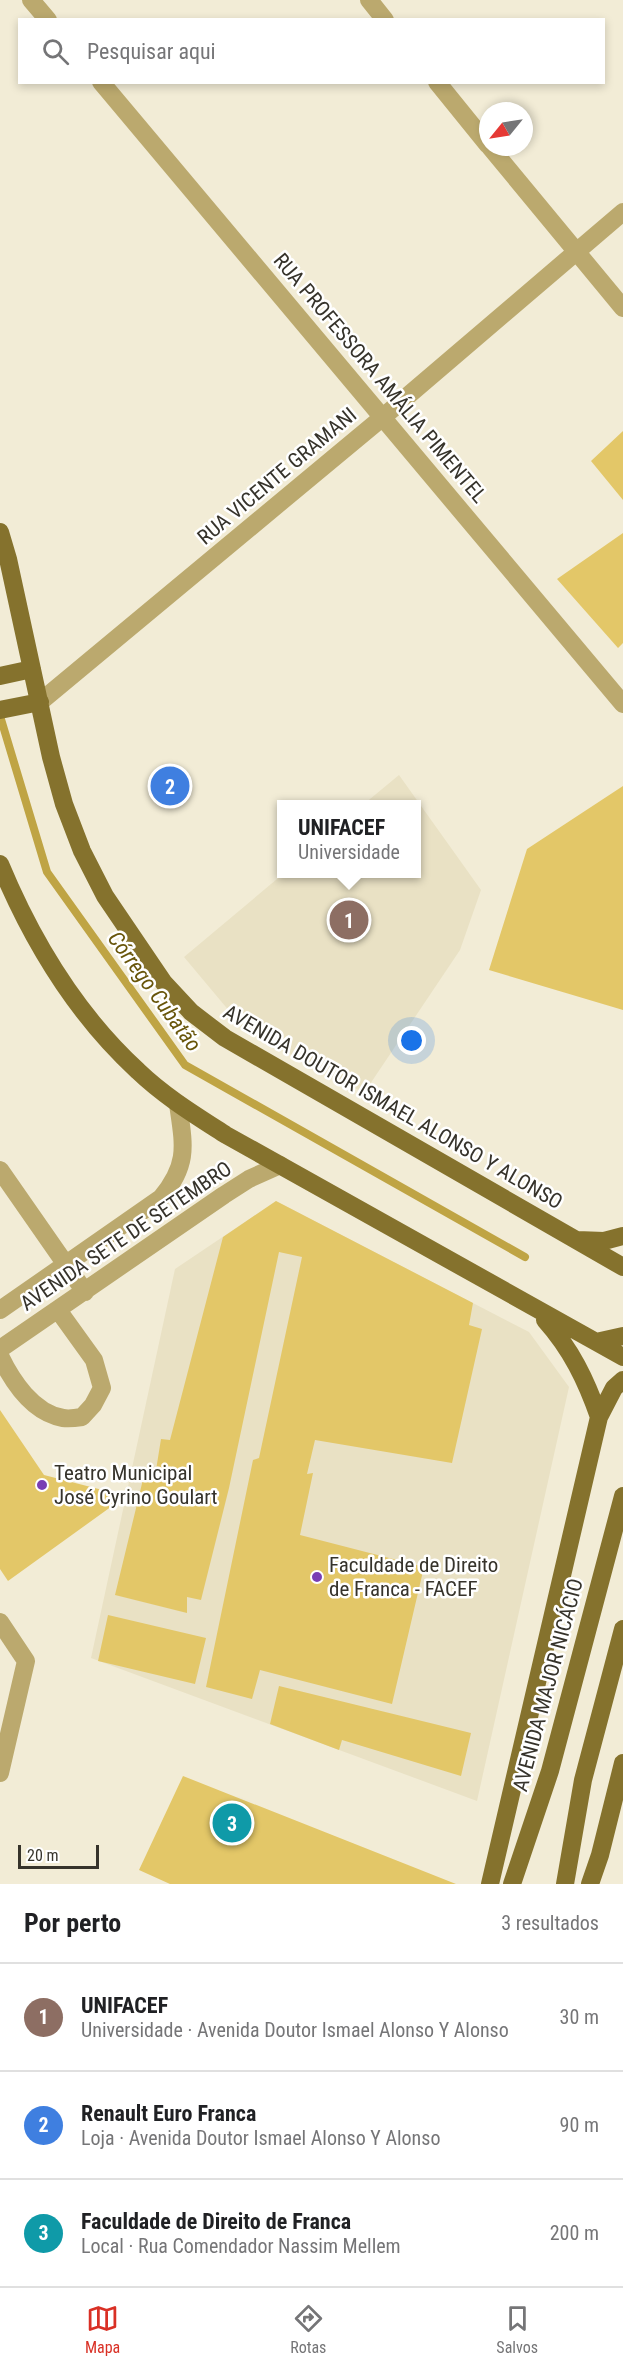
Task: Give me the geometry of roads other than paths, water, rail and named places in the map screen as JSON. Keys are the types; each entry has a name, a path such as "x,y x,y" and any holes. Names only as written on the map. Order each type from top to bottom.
{"main road":[{"name":"AVENIDA DOUTOR ISMAEL ALONSO Y ALONSO","path":"0,532 51,757 64,804 82,851 105,896 164,983 191,1012 225,1038 623,1267"},
{"path":"6,674 32,669"},
{"path":"0,710 40,702"},
{"path":"0,864 28,925 71,996 107,1041 138,1072 178,1104 226,1135 623,1357"},
{"path":"575,1240 604,1240 623,1236"},
{"path":"536,1309 561,1337 578,1363 599,1417"},
{"path":"596,1342 623,1336"},
{"path":"490,1884 599,1417 614,1388 623,1380"},
{"name":"AVENIDA MAJOR NICÁCIO","path":"512,1884 550,1771 623,1496"},
{"path":"565,1884 583,1780 623,1629"},
{"path":"590,1884 600,1856 623,1763"}],"street":[{"path":"32,0 46,18"},
{"path":"369,0 383,18"},
{"name":"RUA PROFESSORA AMÁLIA PIMENTEL","path":"103,84 623,704"},
{"path":"439,84 479,134"},
{"path":"497,156 623,308"},
{"name":"RUA VICENTE GRAMANI","path":"40,702 383,417 623,212"},
{"name":"AVENIDA SETE DE SETEMBRO","path":"0,1310 161,1198 175,1180 182,1161 183,1135 178,1104"},
{"name":"AVENIDA SETE DE SETEMBRO","path":"0,1349 224,1195 249,1179 280,1165"},
{"path":"0,1170 85,1292"},
{"path":"0,1356 8,1372 37,1408 63,1418 82,1417 93,1405 102,1388 94,1360 58,1310"},
{"path":"0,1622 26,1661 0,1773"}],"waterway":[{"name":"Córrego Cubatão","path":"0,716 47,872 185,1065 525,1257"}],"place":[{"name":"Renault Euro Franca","path":"170,786"},
{"name":"UNIFACEF","path":"349,920"},
{"name":"Teatro Municipal José Cyrino Goulart","path":"42,1485"},
{"name":"Faculdade de Direito de Franca - FACEF","path":"317,1577"},
{"name":"Faculdade de Direito de Franca","path":"232,1823"}]}
